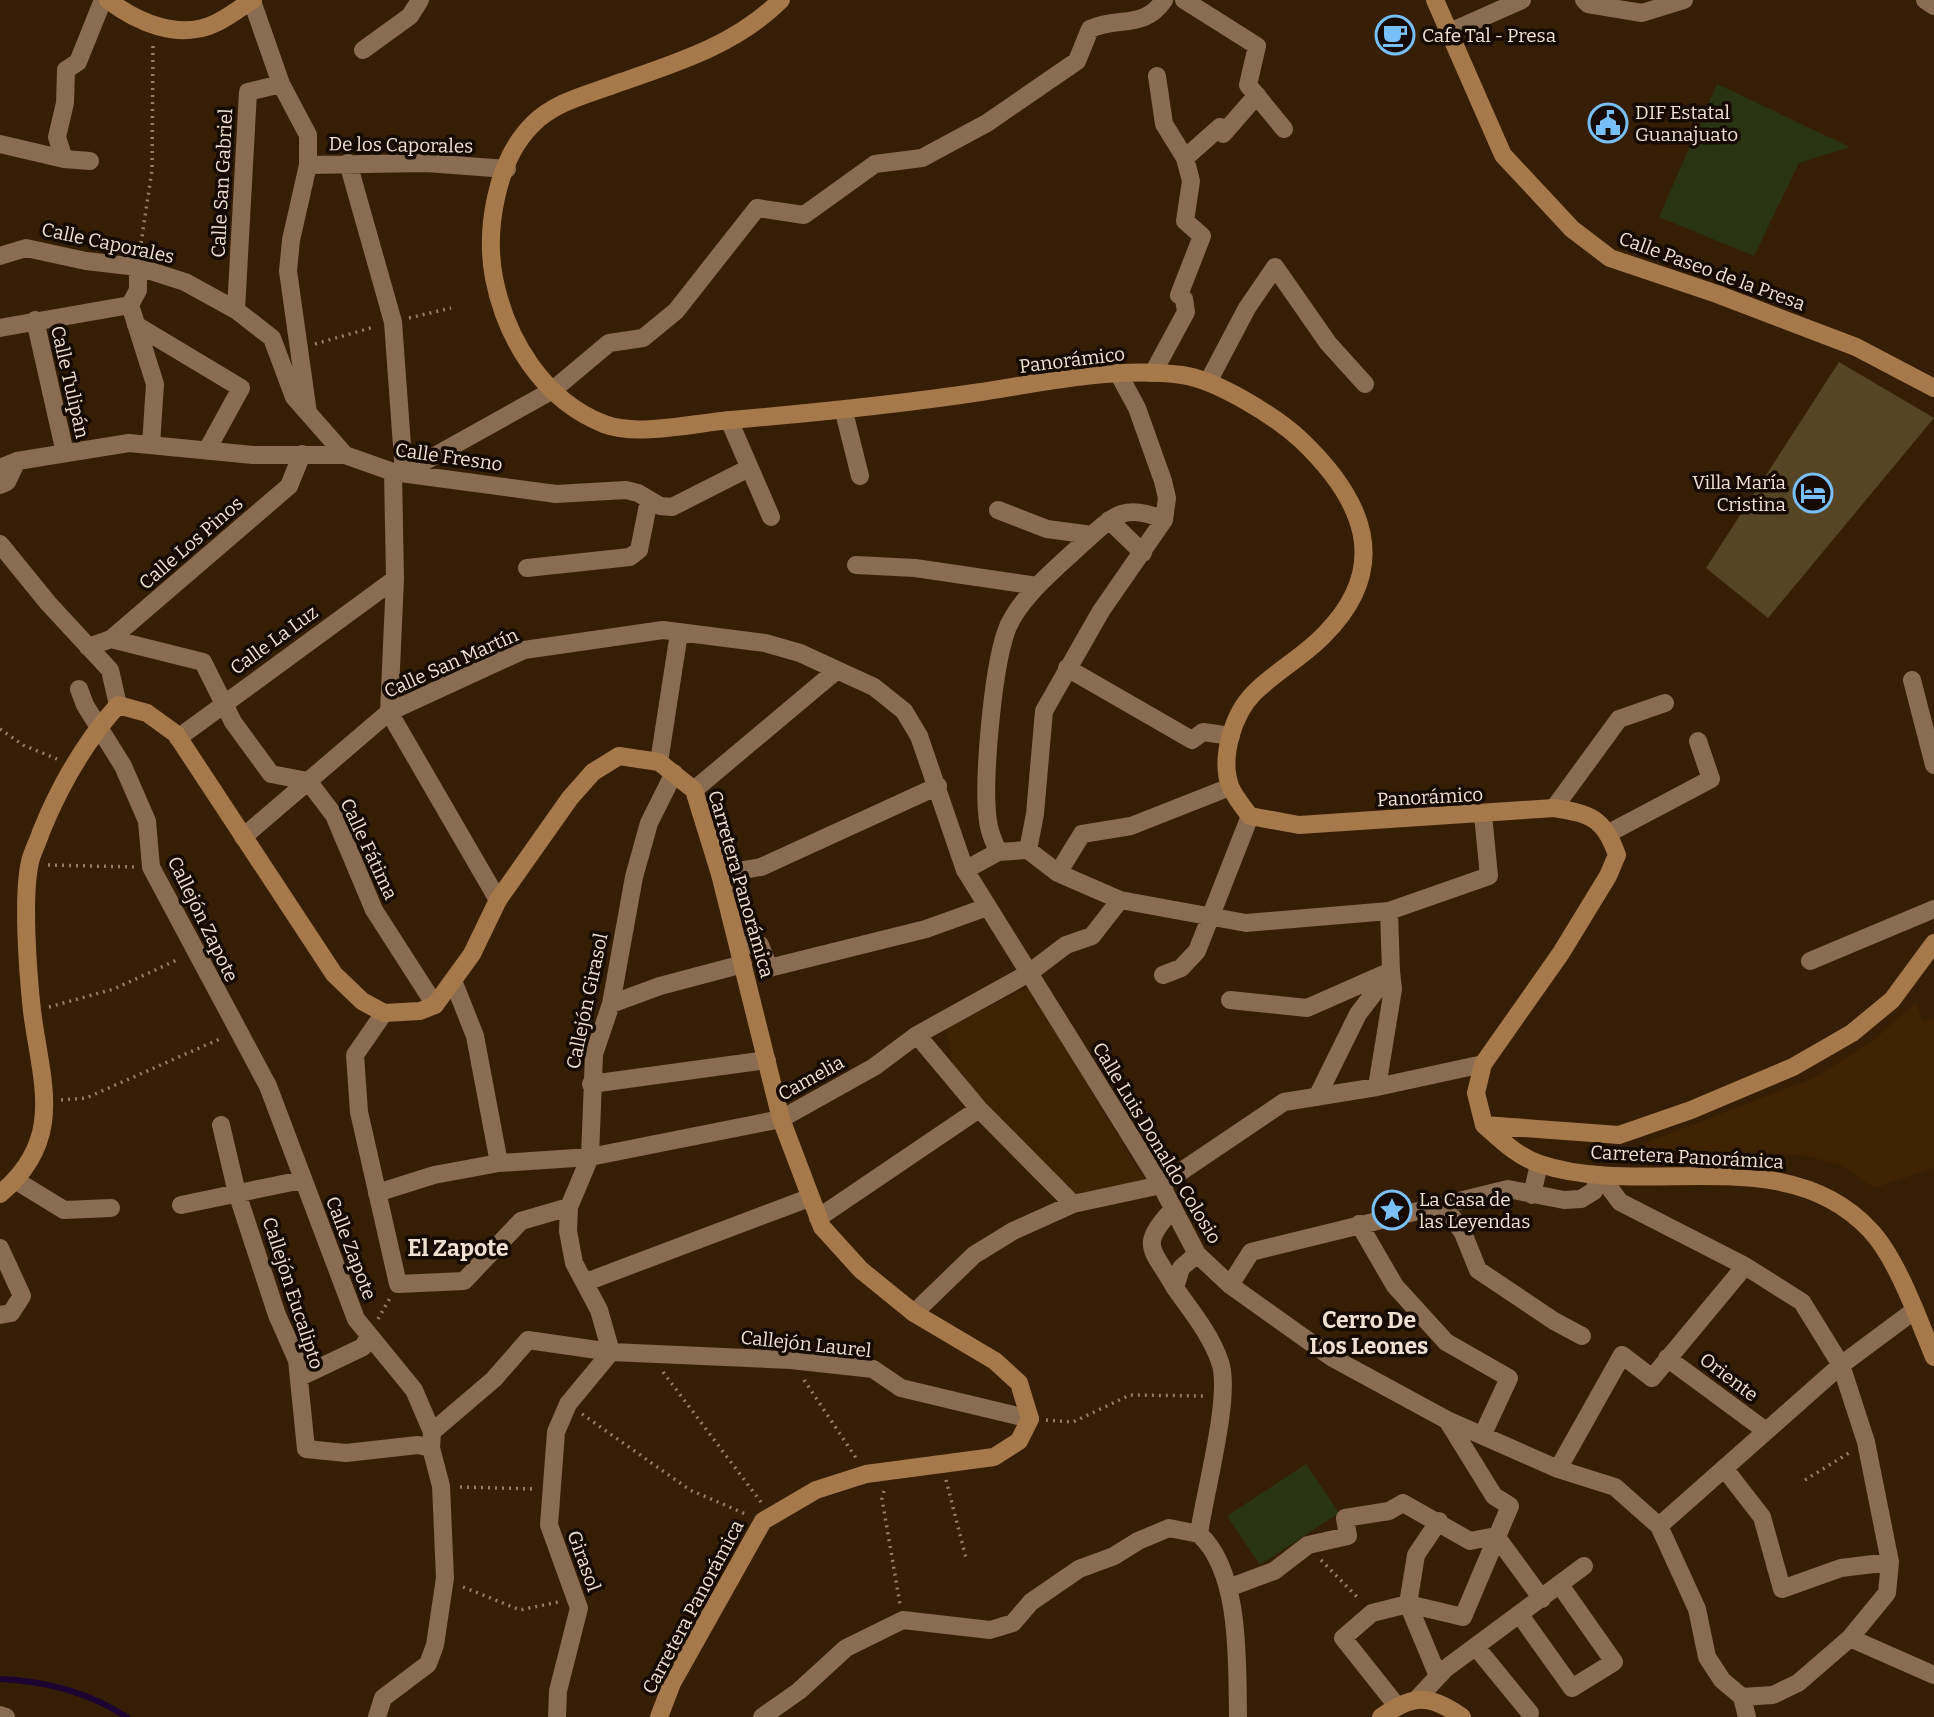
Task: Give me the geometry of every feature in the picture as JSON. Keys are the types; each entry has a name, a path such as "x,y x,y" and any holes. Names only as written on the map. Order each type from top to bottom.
{"street":[{"path":"64,159 57,137 65,103 66,69 78,62 105,0 129,16 153,25 185,30 213,24 253,0 281,84 308,135 308,165"},
{"path":"363,50 410,16 420,0"},
{"name":"Panorámico","path":"781,0 759,22 726,43 569,100 533,124 513,153 490,216 491,260 500,307 515,344 552,390 607,425 650,429 844,412 1118,373 1185,375 1208,382 1266,415 1300,439 1351,502 1365,538 1363,569 1351,603 1310,648 1251,696 1231,736 1226,762 1230,787"},
{"path":"398,473 552,390 609,343 643,338 676,311 757,208 804,215 875,164 922,158 987,123 1077,61 1090,29 1143,19 1155,13 1164,0"},
{"path":"1184,0 1257,46 1248,85 1284,129"},
{"name":"Calle Paseo de la Presa","path":"1436,0 1503,155 1572,229 1610,258 1717,294 1856,347 1934,388"},
{"path":"1452,32 1522,0"},
{"path":"1584,0 1588,4 1642,13 1684,0"},
{"path":"1925,0 1934,6"},
{"path":"1153,373 1186,312 1184,299 1179,295 1202,236 1185,221 1191,181 1185,158 1164,124 1157,76"},
{"name":"Calle San Gabriel","path":"236,310 248,92 281,84"},
{"path":"1185,158 1220,127 1223,134 1257,95"},
{"path":"0,144 64,159 90,161"},
{"path":"348,163 393,322 398,473 389,712 498,900"},
{"name":"De los Caporales","path":"309,416 289,271 291,240 308,165 426,163 507,169"},
{"name":"Calle Caporales","path":"0,256 26,248 86,261 138,267 185,282 236,310 272,338 294,397 309,416"},
{"path":"138,267 138,290 130,305 155,384 151,445"},
{"path":"1208,382 1247,308 1275,267 1328,343 1365,384"},
{"path":"0,328 130,305"},
{"name":"Calle Tulipán","path":"35,320 65,453"},
{"path":"136,325 241,388 207,450"},
{"path":"1028,850 1035,814 1044,710 1101,611 1164,520 1167,498 1163,481 1137,408 1118,373"},
{"path":"844,412 860,476"},
{"path":"309,416 345,455"},
{"path":"729,420 771,517"},
{"name":"Calle Fresno","path":"0,468 17,461 129,443 253,455 345,455 398,473 556,494 626,490 660,506 672,507 749,468"},
{"name":"Calle Los Pinos","path":"88,647 111,639 289,486 302,453"},
{"path":"0,485 7,482 17,461"},
{"path":"527,568 631,557 639,550 649,500"},
{"path":"998,510 1047,529 1092,535"},
{"path":"998,852 989,826 989,765 995,688 1007,630 1037,586 1109,520 1130,510 1144,511 1164,520"},
{"path":"1109,520 1143,553"},
{"path":"0,544 110,670 118,705"},
{"path":"856,565 915,568 1037,586"},
{"name":"Calle La Luz","path":"178,738 223,702 395,579"},
{"name":"Calle San Martín","path":"243,837 389,712 524,650 663,630 679,633"},
{"path":"118,705 147,713 178,738 334,974 362,1001 384,1013 420,1011 435,1005 454,983 472,954 498,900 570,798 593,772 619,757 659,762 679,633"},
{"name":"Calle Luis Donaldo Colosio","path":"679,633 765,643 800,653 874,687 904,711 919,736 965,870 1161,1185 1197,1254 1230,1285 1331,1357 1447,1420 1558,1469 1615,1487 1659,1526 1697,1609 1707,1657 1722,1680 1742,1697"},
{"path":"111,639 203,662 233,722 271,774 308,781"},
{"path":"1066,668 1192,740 1203,732 1231,736"},
{"path":"694,790 837,670"},
{"path":"1912,680 1934,765"},
{"path":"79,689 98,728"},
{"path":"1554,808 1619,719 1665,703"},
{"path":"0,1194 29,1161 38,1141 47,1102 32,1012 27,922 30,862 72,766 98,728 118,705"},
{"name":"Callejón Zapote","path":"98,728 123,766 147,821 151,867 172,901 194,952 268,1086"},
{"path":"1698,741 1711,779 1609,833 1617,855 1608,876 1561,953 1483,1064 1476,1093 1484,1125 1619,1135 1691,1110 1793,1067 1852,1033 1892,1000 1934,943"},
{"name":"Carretera Panorámica","path":"659,762 694,790 720,874 781,1119 822,1227 861,1269 914,1313 962,1340 1003,1368 1019,1383 1030,1419 1019,1441 994,1457 866,1474 816,1490 767,1518 672,1683 659,1717"},
{"name":"Callejón Girasol","path":"611,1352 599,1310 574,1263 568,1231 569,1208 590,1157 594,1054 611,1004 638,863 649,823 674,774"},
{"name":"Calle Fátima","path":"308,781 334,815 374,910 435,1005"},
{"path":"720,874 761,867 938,786"},
{"path":"1058,873 1082,834 1131,826 1230,787 1250,816 1197,951 1181,968 1163,975"},
{"name":"Panorámico","path":"1250,816 1299,825 1483,815 1554,808 1589,814 1609,833"},
{"path":"965,870 998,852 1028,850 1058,873 1119,900 1208,919 1246,923 1390,911 1489,876 1483,815"},
{"name":"Camelia","path":"377,1193 434,1175 499,1163 590,1157 781,1119 874,1067 917,1035 1029,973 1066,945 1092,936 1119,900"},
{"path":"738,944 760,945 769,968 926,929 987,907"},
{"path":"1810,961 1934,909"},
{"path":"1377,1087 1393,989 1390,911"},
{"path":"611,1004 660,986 743,964"},
{"path":"1230,1000 1307,1008 1391,971"},
{"path":"1317,1097 1358,1014 1391,971"},
{"path":"454,983 475,1036 499,1163"},
{"path":"384,1013 355,1055 359,1112 398,1284 464,1281 521,1221 569,1208"},
{"path":"917,1035 979,1109 1073,1204"},
{"path":"591,1084 766,1060"},
{"path":"914,1313 974,1255 1013,1231 1073,1204 1161,1185 1284,1102 1377,1087 1483,1064"},
{"name":"Calle Zapote","path":"268,1086 356,1319 414,1390 431,1440 441,1486 445,1578 435,1645 428,1664 383,1698 377,1717"},
{"path":"818,1218 979,1109"},
{"name":"Callejón Eucalipto","path":"220,1125 237,1193 277,1315 297,1360 306,1449 346,1453 418,1445 431,1440"},
{"name":"Carretera Panorámica","path":"1484,1125 1507,1146 1539,1164 1600,1175 1738,1178 1789,1183 1840,1206 1871,1230 1915,1310 1934,1357"},
{"path":"1532,1195 1539,1164"},
{"path":"1230,1285 1251,1252 1508,1189 1532,1195 1581,1199 1594,1191 1600,1175"},
{"path":"1600,1175 1620,1202 1745,1266 1802,1302 1841,1365 1866,1442 1890,1562 1887,1593 1850,1638 1798,1683 1773,1695 1742,1697 1747,1717"},
{"path":"15,1180 64,1210 111,1208"},
{"path":"181,1205 302,1180"},
{"path":"586,1282 809,1198"},
{"path":"1444,1205 1463,1233 1478,1270 1554,1321 1582,1336"},
{"path":"1173,1209 1152,1232 1150,1244 1175,1288 1205,1330 1222,1365 1222,1397 1199,1534"},
{"path":"1359,1224 1395,1286 1446,1342 1509,1378 1483,1434"},
{"path":"0,1248 22,1296 11,1313 0,1315"},
{"path":"1175,1288 1181,1268 1197,1254"},
{"path":"1558,1469 1622,1355 1652,1378 1745,1266"},
{"path":"1659,1526 1841,1365 1915,1310"},
{"path":"300,1377 363,1347 369,1336"},
{"path":"431,1440 494,1380 528,1340 611,1352"},
{"name":"Callejón Laurel","path":"611,1352 791,1360 873,1369 901,1388 1030,1419"},
{"name":"Girasol","path":"557,1717 558,1691 579,1608 549,1525 556,1432 568,1404 611,1352"},
{"name":"Oriente","path":"1667,1357 1766,1431"},
{"path":"1397,1706 1343,1638 1372,1613 1408,1604 1463,1617 1510,1506 1494,1496 1447,1420"},
{"path":"1724,1468 1762,1517 1782,1589 1841,1568 1890,1562"},
{"path":"1228,1588 1274,1571 1308,1545 1348,1536 1345,1518 1389,1511 1403,1503 1439,1521 1470,1541 1496,1536"},
{"path":"1438,1676 1408,1604 1416,1555 1439,1521"},
{"path":"762,1717 799,1691 846,1648 903,1620 990,1630 1013,1623 1031,1602 1079,1569 1114,1556 1138,1541 1170,1528 1199,1534 1212,1546 1222,1563 1237,1654 1238,1717"},
{"path":"1496,1536 1542,1599"},
{"path":"1381,1717 1397,1706 1418,1698 1438,1676 1584,1566"},
{"path":"1520,1615 1572,1688 1615,1662 1560,1585"},
{"path":"1850,1638 1934,1675"},
{"path":"1476,1647 1530,1713"},
{"path":"1418,1698 1443,1703 1461,1717"},
{"path":"0,1715 6,1717"}],"path":[{"path":"138,267 152,170 153,25"},
{"path":"0,729 23,744 72,766"},
{"path":"30,862 66,868 151,867"},
{"path":"32,1012 114,989 194,952"},
{"path":"47,1102 86,1098 237,1032"},
{"path":"369,1336 398,1284"},
{"path":"650,1354 767,1518"},
{"path":"791,1360 866,1474"},
{"path":"1030,1419 1073,1422 1130,1395 1222,1397"},
{"path":"568,1404 690,1490 767,1518"},
{"path":"1805,1480 1866,1442"},
{"path":"945,1464 948,1495 965,1559"},
{"path":"441,1486 552,1490"},
{"path":"888,1488 881,1499 903,1620"},
{"path":"1308,1545 1372,1613"},
{"path":"445,1578 485,1598 520,1610 575,1599"}],"shaded area":[{"path":"1029,987 1145,1181 1077,1197 954,1073 946,1027"},
{"path":"1916,1002 1923,1022 1934,1018 1934,1168 1874,1188 1842,1165 1802,1155 1627,1150 1814,1078 1873,1041"}],"green space":[{"path":"1717,84 1850,147 1799,163 1754,256 1659,217"},
{"path":"1306,1464 1339,1513 1260,1565 1227,1516"}],"building":[{"name":"Villa María Cristina","path":"1839,362 1934,418 1768,618 1706,568"}],"waterway":[{"path":"0,1679 34,1682 66,1689 127,1717"}],"place":[{"name":"Cafe Tal - Presa","path":"1395,35"},
{"name":"DIF Estatal Guanajuato","path":"1608,123"},
{"name":"Villa María Cristina","path":"1813,493"},
{"name":"La Casa de las Leyendas","path":"1392,1210"}],"district":[{"name":"El Zapote","path":"458,1248"},
{"name":"Cerro De Los Leones","path":"1369,1333"}]}
